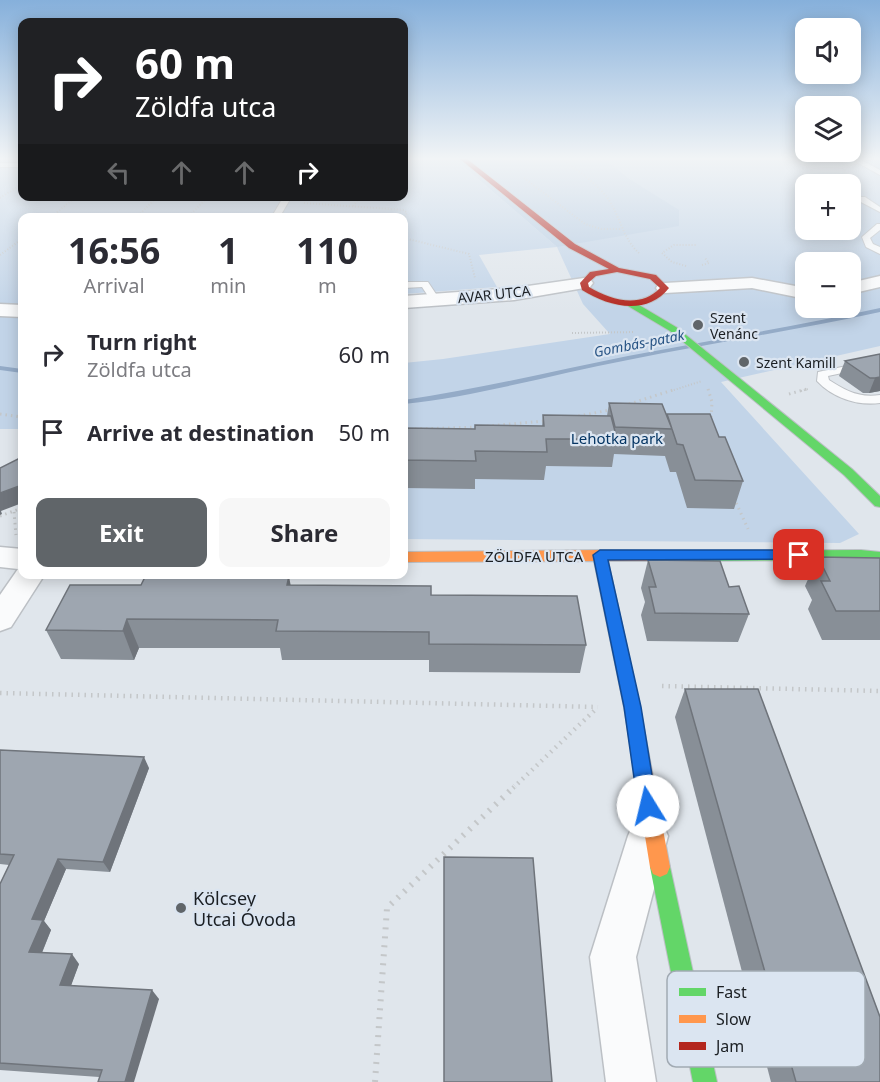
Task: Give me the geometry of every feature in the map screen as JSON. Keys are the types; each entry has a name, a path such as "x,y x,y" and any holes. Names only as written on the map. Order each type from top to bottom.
{"main road":[{"path":"526,209 572,246 617,270 653,277 673,329"},
{"path":"572,246 589,283 616,302 631,303 661,294"},
{"path":"589,283 617,270"},
{"path":"631,303 673,329 848,472 880,503"},
{"path":"848,472 880,490"},
{"path":"600,555 632,707 651,826 682,971"},
{"name":"ZÖLDFA UTCA","path":"408,557 861,555 880,557"},
{"path":"702,1067 705,1082"}],"street":[{"path":"861,286 880,280"},
{"name":"AVAR UTCA","path":"408,302 514,294 589,283"},
{"path":"661,294 752,283 795,292"},
{"path":"0,310 18,311"},
{"path":"0,619 27,579"},
{"path":"631,1082 613,957 651,826"}],"lane":[{"path":"880,226 867,237 869,245 880,251"},
{"path":"408,285 425,284 435,300"},
{"path":"880,362 822,374 823,381 847,398 866,402 880,399"}],"path":[{"path":"566,209 585,224 601,229 621,229"},
{"path":"613,209 632,247 645,259"},
{"path":"408,239 469,254 479,297"},
{"path":"0,255 18,242"},
{"path":"687,266 675,264 666,259 662,253 674,245 697,245"},
{"path":"698,266 709,262 705,258"},
{"path":"572,333 640,332"},
{"path":"621,407 705,380 712,402 711,422"},
{"path":"780,396 828,385"},
{"path":"571,417 611,410"},
{"path":"0,414 18,416"},
{"path":"412,429 550,421"},
{"path":"733,494 750,536"},
{"path":"0,516 18,510"},
{"path":"13,551 14,512"},
{"path":"652,685 880,691"},
{"path":"0,693 632,707"},
{"path":"375,1082 387,908 598,707"}],"green space":[{"path":"0,209 514,209 557,247 479,255 497,287 408,294 408,213 18,213 18,429 0,429"},
{"name":"Lehotka park","path":"598,209 795,209 795,240 861,240 861,209 880,209 880,346 721,382 859,534 840,543 408,539 408,363 610,334 583,304 557,247"}],"shaded area":[{"path":"514,209 679,210 679,226 557,247"}],"building":[{"path":"880,354 880,377 875,378 870,378 845,361"},
{"path":"609,403 662,404 672,429 615,427"},
{"path":"667,414 710,414 719,437 725,437 743,481 695,480 683,445 677,444"},
{"path":"543,415 611,416 617,439 546,439 547,452 475,451 476,461 408,460 408,428 475,429 475,425 544,426"},
{"path":"18,459 18,486 0,493 0,468"},
{"path":"818,557 880,558 880,611 836,611 821,581 830,581"},
{"path":"648,560 720,561 729,587 739,586 749,614 655,613 649,587 656,587"},
{"path":"144,579 288,579 287,585 431,586 431,595 577,596 586,645 429,644 429,632 276,631 278,620 127,619 123,631 46,630 70,585 141,585"},
{"path":"685,689 758,689 863,971 765,971"},
{"path":"0,750 144,757 103,862 58,859 32,919 43,920 29,952 72,954 60,985 152,990 125,1082 98,1082 102,1070 0,1063 0,884 14,855 0,854"},
{"path":"444,857 533,858 552,1082 444,1082"},
{"path":"865,977 880,1017 880,1082 796,1082 792,1067 865,1067"}],"waterway":[{"name":"Gombás-patak","path":"408,401 488,388 628,358 880,310"},
{"name":"Gombás-patak","path":"0,368 18,370"}],"traffic: fast":[{"path":"631,304 673,329 848,472 880,503"},
{"path":"668,556 861,555 880,557"},
{"path":"660,867 682,971"},
{"path":"702,1067 705,1082"}],"traffic: slow":[{"path":"600,555 632,707 660,867"},
{"path":"408,557 668,556"}],"traffic: jam":[{"path":"526,209 572,246 617,270"},
{"path":"617,270 653,277 665,288 658,296 638,303 604,298 585,288 584,283 593,274 617,270"}],"place":[{"name":"Szent Venánc","path":"698,325"},
{"name":"Szent Kamill","path":"744,362"},
{"name":"Kölcsey Utcai Óvoda","path":"181,908"}],"route":[{"path":"648,806 632,707 600,555 799,555"}]}
